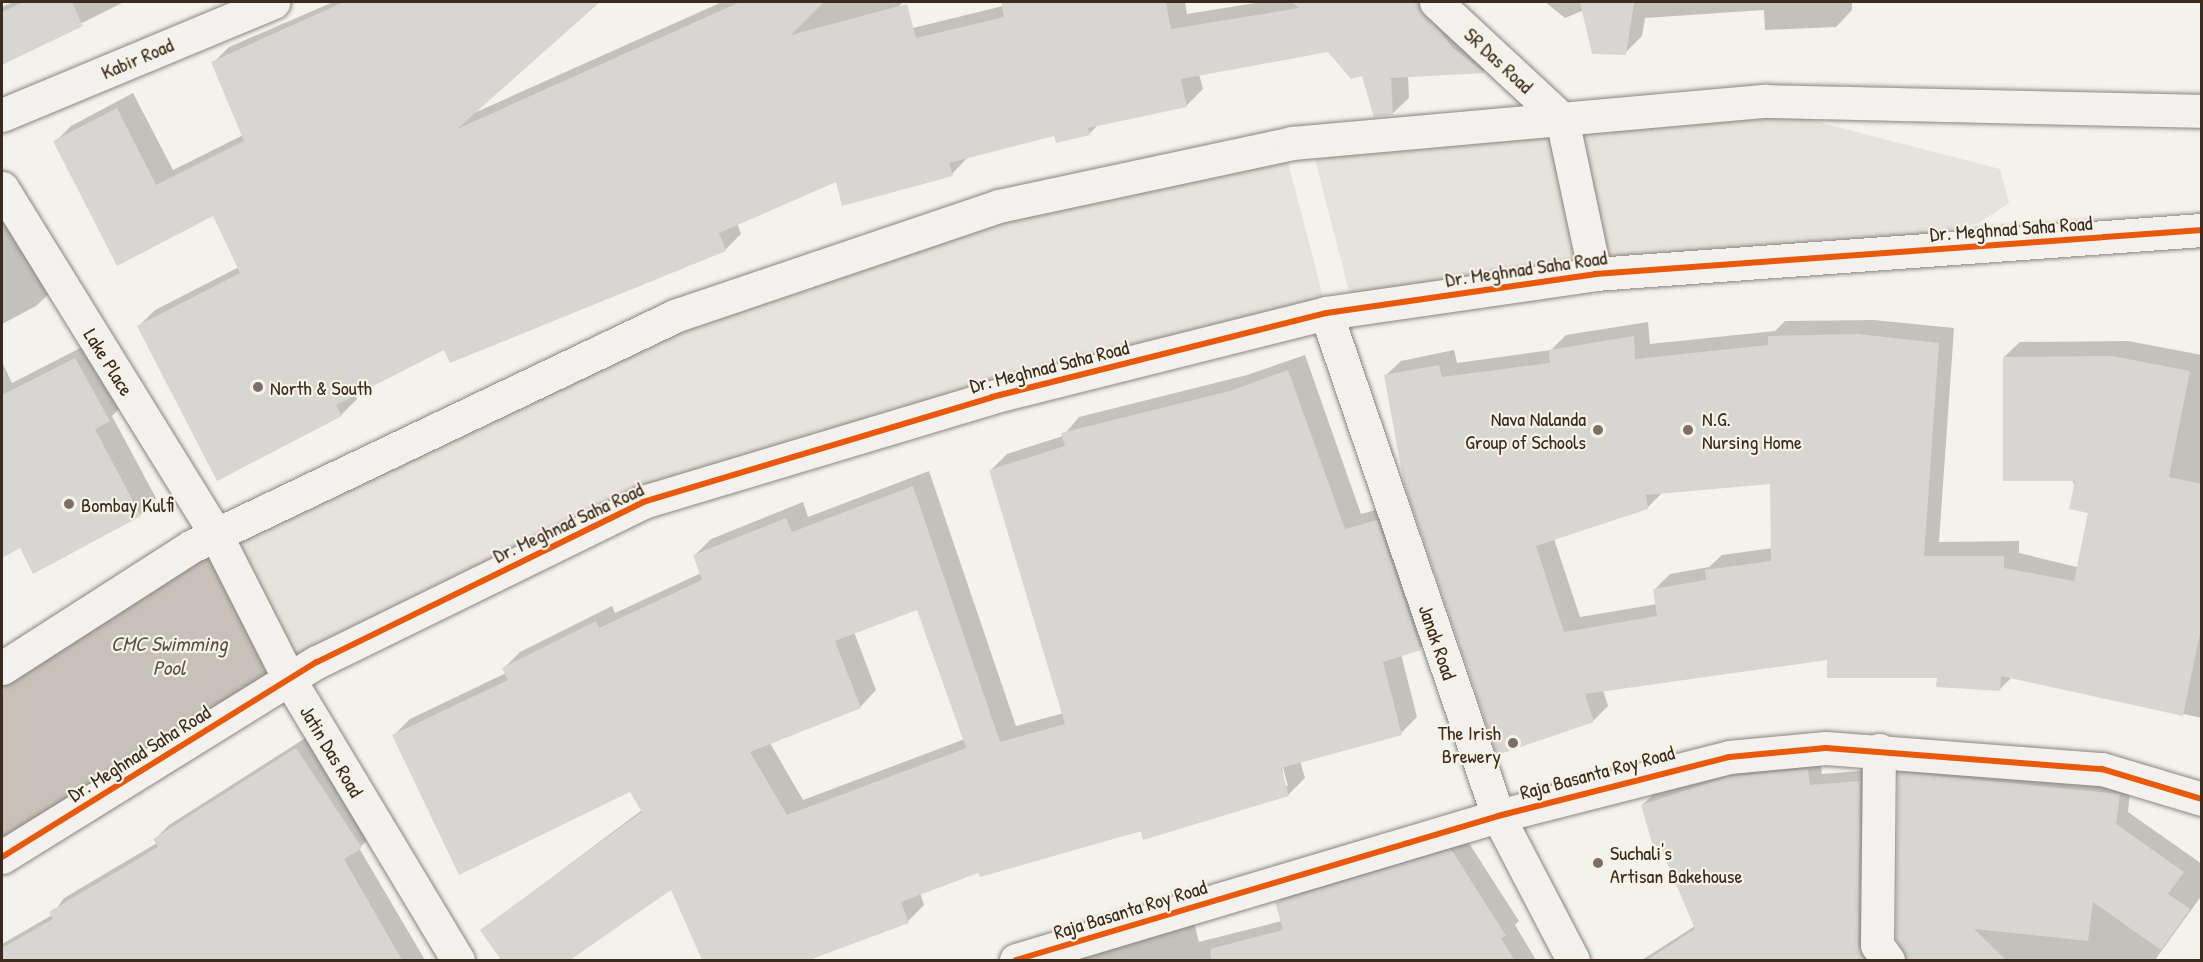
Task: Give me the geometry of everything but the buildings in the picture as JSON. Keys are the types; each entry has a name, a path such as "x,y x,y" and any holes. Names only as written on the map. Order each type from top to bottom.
{"street":[{"name":"Kabir Road","path":"2,115 273,2"},
{"name":"SR Das Road","path":"1436,2 1562,119"},
{"path":"2,668 216,535 677,315 999,206 1292,143 1765,101 2202,111"},
{"path":"1562,119 1595,274"},
{"name":"Lake Place","path":"2,188 216,535"},
{"name":"Dr. Meghnad Saha Road","path":"2,857 289,679 643,502 992,397 1326,313 1595,274 2202,230"},
{"name":"Janak Road","path":"1326,313 1498,816 1573,960"},
{"name":"Jatin Das Road","path":"216,535 289,679 458,960"},
{"name":"Raja Basanta Roy Road","path":"1018,960 1498,816 1729,757 1826,748 1879,750 2103,769 2202,800"},
{"path":"1879,750 1877,945 1888,960"}],"shaded area":[{"path":"1783,113 2000,169 2009,203 1979,223 1851,251 1353,307 1314,155"},
{"path":"1288,162 1327,312 648,490 294,663 227,542 685,323 1003,217"}],"water":[{"name":"CMC Swimming Pool","path":"214,551 275,672 2,845 2,682"}],"cycle path":[{"path":"2,857 317,662 643,502 992,397 1326,313 1595,274 2202,230"},
{"path":"1016,960 1498,816 1729,757 1826,748 2102,769 2202,799"}],"place":[{"name":"North & South","path":"258,387"},
{"name":"Nava Nalanda Group of Schools","path":"1598,430"},
{"name":"N.G. Nursing Home","path":"1688,430"},
{"name":"Bombay Kulfi","path":"69,504"},
{"name":"The Irish Brewery","path":"1513,743"},
{"name":"Suchali's Artisan Bakehouse","path":"1598,863"}]}
